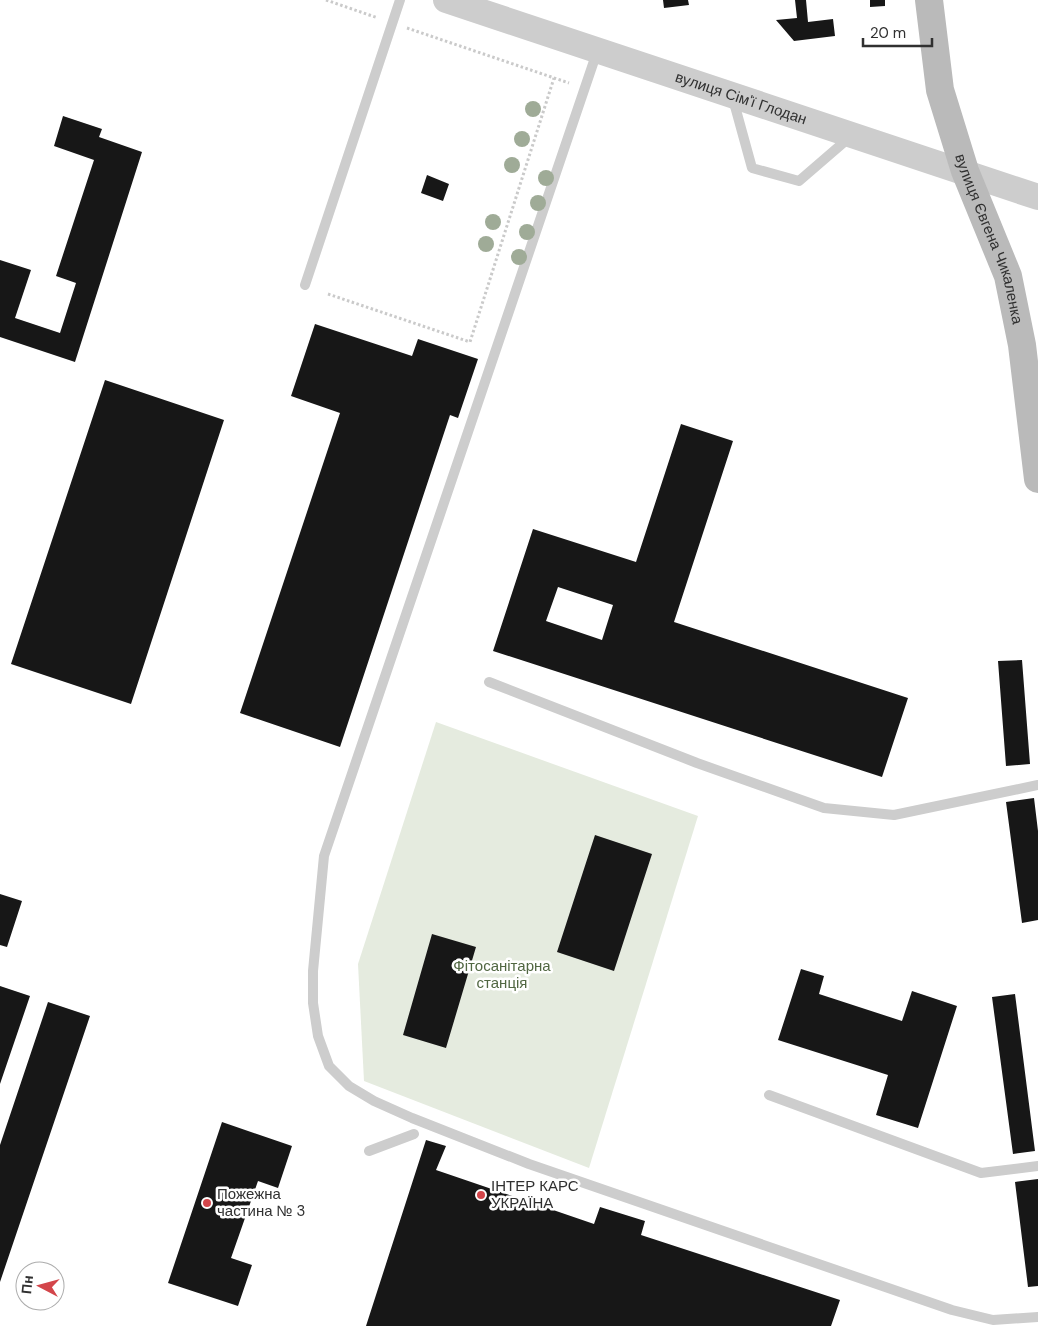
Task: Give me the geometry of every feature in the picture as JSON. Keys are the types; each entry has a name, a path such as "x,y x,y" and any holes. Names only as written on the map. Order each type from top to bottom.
{"main road":[{"name":"вулиця Євгена Чикаленка","path":"930,0 940,90 965,171 1008,276 1022,345 1038,479"}],"street":[{"name":"вулиця Сім'ї Глодан","path":"446,0 965,171 1038,197"}],"lane":[{"path":"305,285 400,0"},
{"path":"597,51 324,856 313,970 313,1003 318,1036 329,1066 348,1086 374,1101 417,1120 529,1164 952,1310 993,1320 1038,1317"},
{"path":"732,95 752,168 799,181 853,135"},
{"path":"489,682 697,763 824,808 894,815 1038,784"},
{"path":"769,1095 981,1173 1038,1166"},
{"path":"369,1151 413,1139 417,1120"}],"path":[{"path":"326,0 584,88"},
{"path":"328,294 470,342 554,78"}],"green space":[{"name":"Фітосанітарна станція","path":"436,722 698,816 589,1168 364,1081 358,964"}],"building":[{"path":"663,0 688,0 689,5 664,8"},
{"path":"795,0 806,0 808,22 833,19 835,36 794,41 776,20 797,18"},
{"path":"870,0 885,0 885,6 870,7"},
{"path":"63,116 102,129 99,137 142,152 75,362 0,337 0,260 31,270 15,318 60,333 76,283 56,276 94,160 54,146"},
{"path":"427,175 449,184 443,201 421,193"},
{"path":"315,324 412,356 418,339 478,359 458,418 450,415 340,747 240,713 340,413 291,396"},
{"path":"105,380 224,420 131,704 11,664"},
{"path":"681,424 733,441 674,622 908,698 882,777 493,651 533,529 636,562","holes":["558,587 613,605 602,640 546,621"]},
{"path":"1022,660 1030,764 1006,766 998,661"},
{"path":"1034,798 1038,831 1038,920 1022,923 1006,802"},
{"name":"Фітосанітарна станція","path":"595,835 652,854 614,971 557,952"},
{"path":"0,894 22,901 7,947 0,945"},
{"path":"432,934 476,947 446,1048 403,1035"},
{"path":"801,969 824,976 819,994 902,1021 912,991 957,1006 918,1128 876,1115 888,1075 778,1040"},
{"path":"0,986 30,996 0,1084"},
{"path":"1015,994 1035,1151 1013,1154 992,997"},
{"path":"48,1002 90,1016 0,1282 0,1145"},
{"path":"222,1122 292,1146 278,1188 258,1181 231,1258 252,1265 238,1306 168,1283"},
{"path":"426,1140 446,1146 436,1170 594,1224 600,1207 645,1221 641,1235 840,1300 831,1326 366,1326"},
{"path":"1038,1179 1038,1286 1028,1287 1015,1182"}],"place":[{"name":"ІНТЕР КАРС УКРАЇНА","path":"481,1195"},
{"name":"Пожежна частина № 3","path":"207,1203"}]}
